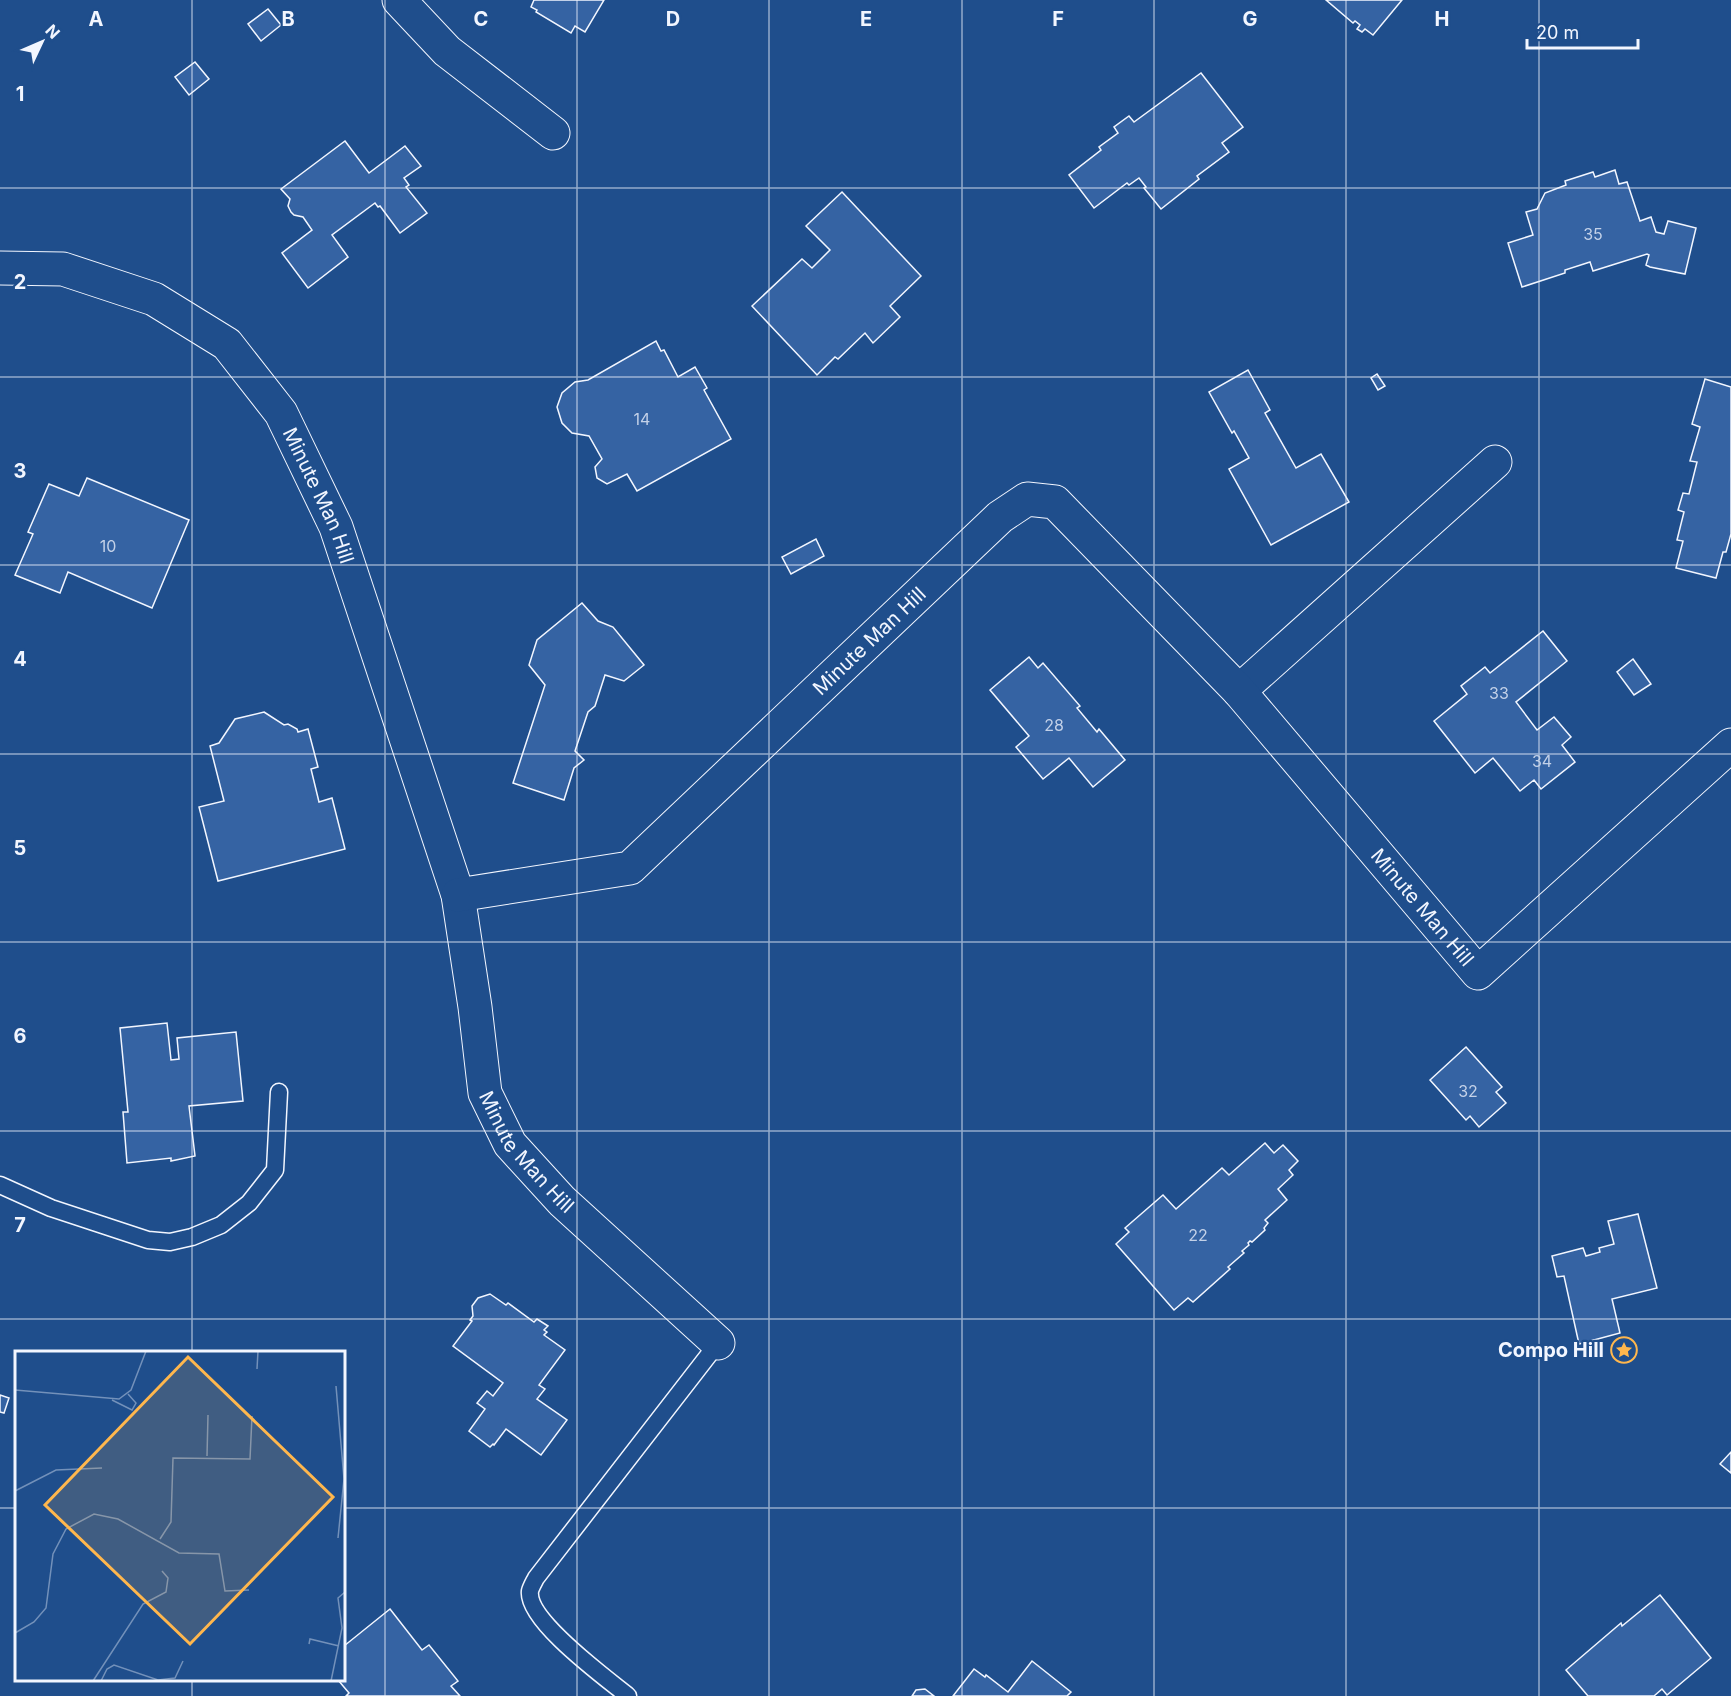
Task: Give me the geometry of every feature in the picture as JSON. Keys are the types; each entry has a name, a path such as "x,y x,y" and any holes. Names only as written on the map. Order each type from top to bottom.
{"street":[{"path":"399,0 447,51 553,133"},
{"name":"Minute Man Hill","path":"0,268 63,269 154,298 227,344 281,413 336,527 458,896 476,1013 485,1094 510,1144 562,1201 718,1343"},
{"path":"1239,691 1495,462"},
{"name":"Minute Man Hill","path":"458,896 630,868 1000,517 1027,499 1055,502 1239,691 1478,972 1731,745"}],"lane":[{"path":"0,1185 51,1208 148,1240 170,1242 192,1237 221,1225 249,1203 275,1170 279,1092"},
{"path":"628,1696 555,1634 535,1611 530,1593 536,1578 718,1343"}],"building":[{"path":"534,0 604,0 585,32 575,26 571,33 536,12 537,10 531,7"},
{"path":"1326,0 1402,0 1373,35 1365,29 1362,32 1357,29 1360,25 1355,21 1353,23"},
{"path":"268,9 281,25 261,41 248,24"},
{"path":"195,62 209,79 189,95 175,77"},
{"path":"1201,73 1243,127 1222,143 1229,152 1197,176 1199,179 1161,209 1139,178 1129,185 1127,183 1094,208 1069,175 1101,150 1099,147 1118,133 1114,127 1129,116 1134,122"},
{"path":"345,141 369,173 405,146 421,166 404,178 409,185 406,187 427,213 400,233 380,206 378,207 375,203 332,235 348,257 308,288 282,253 312,230 303,217 291,212 288,206 290,199 281,189"},
{"path":"1615,170 1619,184 1627,182 1640,221 1651,217 1656,232 1664,234 1668,221 1696,228 1685,274 1646,265 1649,255 1647,254 1593,271 1590,262 1522,287 1508,243 1533,235 1526,212 1537,209 1545,193 1566,185 1565,181 1593,172 1595,177"},
{"path":"842,192 921,276 890,306 900,317 873,343 865,333 817,375 752,306 802,259 812,268 830,250 806,226"},
{"path":"656,341 661,351 664,350 678,377 695,367 707,388 704,390 731,439 637,491 627,474 607,484 597,478 595,467 602,459 589,436 572,433 562,423 557,407 562,393 575,382 588,380"},
{"path":"1248,370 1270,410 1265,413 1296,468 1321,454 1349,502 1271,545 1229,469 1249,458 1209,392"},
{"path":"1377,374 1385,386 1378,390 1371,378"},
{"path":"1705,379 1731,387 1731,534 1716,578 1676,568 1683,541 1677,540 1684,512 1678,510 1683,493 1689,494 1697,462 1690,461 1700,427 1692,424"},
{"path":"87,478 189,520 152,608 68,572 60,593 15,575 33,534 28,532 49,484 79,496"},
{"path":"816,539 824,556 791,574 782,557"},
{"path":"582,603 598,621 613,627 644,665 624,681 605,675 595,706 588,712 575,751 584,760 574,768 564,800 513,783 545,685 529,665 537,640"},
{"path":"1543,631 1567,661 1516,702 1537,730 1554,717 1571,737 1562,745 1575,762 1541,789 1534,780 1520,791 1493,758 1475,773 1434,721 1467,694 1461,686 1485,667 1490,673"},
{"path":"1029,657 1038,668 1043,663 1080,706 1077,708 1097,732 1099,729 1125,760 1093,787 1069,758 1043,779 1016,747 1029,736 990,690"},
{"path":"1633,659 1651,684 1634,695 1617,672"},
{"path":"264,712 284,725 288,724 297,729 298,732 308,729 318,767 311,769 319,802 332,798 345,849 218,881 199,807 224,801 210,746 219,743 235,719"},
{"path":"167,1023 171,1060 179,1059 177,1038 236,1032 243,1101 189,1106 195,1156 171,1161 171,1158 127,1163 123,1112 128,1112 120,1028"},
{"path":"1466,1047 1502,1087 1496,1092 1506,1103 1479,1127 1470,1116 1466,1120 1430,1080"},
{"path":"1265,1143 1274,1153 1283,1145 1298,1161 1289,1170 1293,1175 1278,1189 1287,1200 1265,1220 1268,1223 1265,1230 1248,1243 1249,1245 1242,1251 1244,1253 1228,1267 1230,1269 1193,1302 1188,1298 1174,1310 1116,1244 1129,1232 1125,1228 1163,1195 1176,1209 1222,1168 1229,1175"},
{"path":"1638,1214 1657,1288 1612,1299 1620,1333 1579,1344 1564,1276 1557,1277 1552,1256 1583,1248 1586,1256 1600,1252 1599,1248 1614,1244 1608,1221"},
{"path":"490,1294 506,1305 508,1303 534,1322 537,1319 548,1326 544,1330 547,1332 544,1335 565,1350 539,1385 545,1389 537,1399 567,1420 541,1455 506,1429 490,1447 469,1431 485,1409 477,1403 487,1391 493,1396 503,1383 453,1346 472,1321 470,1320 473,1316 472,1306 478,1298"},
{"path":"0,1395 9,1398 4,1413 0,1412"},
{"path":"1731,1452 1731,1473 1720,1464"},
{"path":"1660,1595 1711,1658 1667,1695 1662,1689 1654,1696 1588,1696 1566,1670 1621,1623 1622,1626"},
{"path":"390,1609 422,1650 429,1645 458,1681 451,1686 460,1696 346,1696 349,1693 339,1681 345,1681 345,1645"},
{"path":"1032,1661 1071,1692 1067,1696 953,1696 974,1669 1008,1692"},
{"path":"925,1689 934,1696 912,1696 916,1690"}],"place":[{"name":"Compo Hill","path":"1624,1350"}]}
